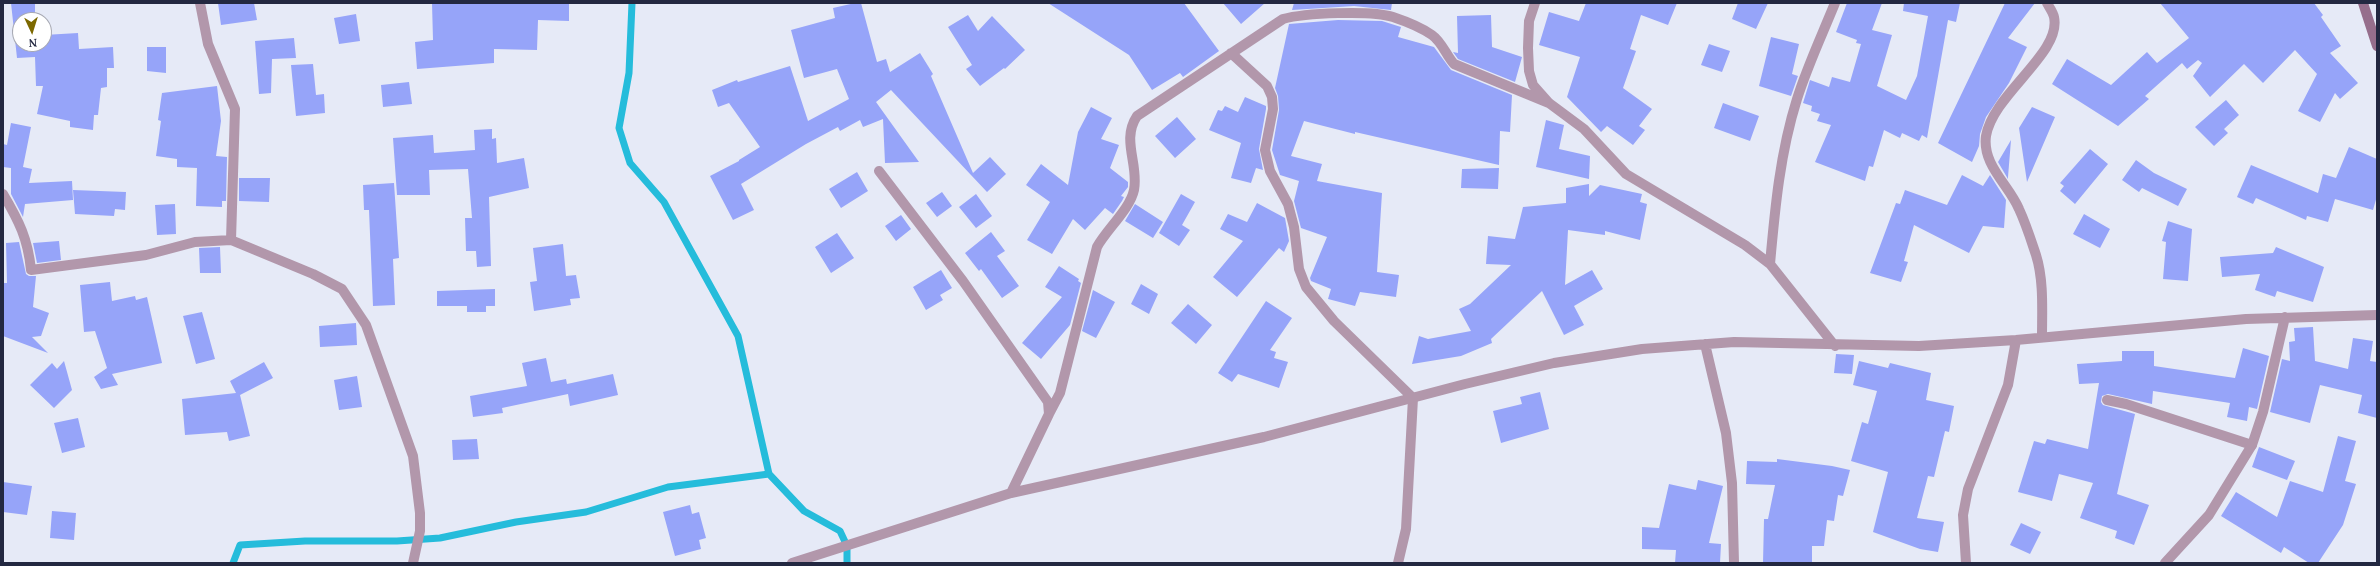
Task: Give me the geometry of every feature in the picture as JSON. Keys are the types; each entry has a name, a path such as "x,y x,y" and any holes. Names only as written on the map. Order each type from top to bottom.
{"street":[{"path":"200,3 208,44 235,109 231,240"},
{"path":"1535,3 1530,21 1529,71 1533,85 1549,102 1584,129 1626,174 1745,245 1770,264 1835,346"},
{"path":"1770,264 1780,173 1787,136 1797,98 1835,3"},
{"path":"2042,337 2042,295 2037,257 2011,192 1994,170 1986,148 1986,136 1994,115 2007,94 2041,57 2052,38 2054,18 2047,3"},
{"path":"2363,3 2377,46"},
{"path":"1011,493 1060,393 1097,247 1104,234 1129,202 1134,191 1129,137 1131,125 1136,116 1283,19 1297,15 1372,14 1392,16 1432,35 1442,45 1446,56 1454,64 1549,102"},
{"path":"1231,53 1267,86 1272,97 1273,109 1265,150 1270,171 1288,204 1294,227 1299,268 1306,287 1334,321 1413,398 1406,529 1398,563"},
{"path":"879,171 963,281 1048,402 1049,414"},
{"path":"3,194 21,224 26,241 31,270 146,255 195,242 231,240 313,274 342,289 366,325 413,456 420,513 420,531 413,563"},
{"path":"792,563 1011,493 1264,437 1554,363 1642,349 1734,342 1835,346 1919,346 2016,340 2209,321 2285,317 2377,315"},
{"path":"2165,563 2209,515 2252,445 2263,412 2285,317"},
{"path":"1966,563 1963,515 1968,489 2008,385 2016,340"},
{"path":"1705,344 1726,433 1732,483 1734,563"},
{"path":"2107,400 2126,404 2252,445"}],"building":[{"path":"11,3 35,3 35,12 12,12"},
{"path":"218,3 254,3 257,20 221,25"},
{"path":"432,3 569,3 569,21 538,20 537,50 494,49 494,63 417,69 415,42 433,40"},
{"path":"861,3 877,62 886,59 890,72 920,53 933,74 931,76 973,173 990,157 1006,174 987,192 891,90 876,102 919,162 885,163 883,119 863,127 860,120 840,131 838,127 806,144 741,184 754,210 733,220 710,176 739,161 760,147 729,103 718,107 712,90 737,80 738,82 790,66 808,121 849,99 837,69 804,78 791,30 835,18 833,8"},
{"path":"1048,3 1184,3 1219,51 1183,77 1180,73 1152,90 1129,55"},
{"path":"1223,3 1265,3 1241,24"},
{"path":"1294,3 1392,3 1391,10 1354,6 1292,10"},
{"path":"1586,3 1677,3 1668,25 1641,15 1630,49 1636,51 1623,88 1652,109 1639,126 1645,130 1633,145 1607,126 1601,132 1567,97 1580,57 1539,45 1549,12 1579,21"},
{"path":"1738,3 1768,3 1756,29 1732,19"},
{"path":"1847,3 1882,3 1872,30 1892,35 1877,86 1906,100 1917,76 1928,16 1903,11 1904,3 1960,3 1956,22 1948,20 1927,138 1922,135 1919,141 1902,133 1900,138 1884,130 1873,167 1869,166 1865,181 1815,162 1831,125 1817,121 1820,114 1811,111 1812,106 1803,103 1810,80 1829,87 1832,77 1850,82 1861,44 1856,43 1857,40 1836,32"},
{"path":"2005,3 2035,3 2008,38 2027,47 2009,83 1986,117 1980,134 1979,146 1972,162 1938,143"},
{"path":"2160,3 2314,3 2323,15 2321,17 2341,46 2330,53 2358,83 2340,99 2335,93 2320,122 2298,111 2317,74 2295,50 2263,83 2244,64 2210,97 2193,76 2202,63 2198,60 2187,69 2182,63 2145,96 2149,99 2118,126 2052,84 2067,59 2111,85 2147,52 2157,63 2189,38"},
{"path":"356,14 360,41 339,44 334,18"},
{"path":"968,15 978,31 992,16 1025,50 1005,69 1004,68 980,86 966,69 972,65 948,27"},
{"path":"1491,15 1492,47 1522,57 1515,82 1458,59 1453,52 1458,53 1457,16"},
{"path":"1338,20 1382,21 1401,27 1398,37 1434,47 1451,70 1512,95 1510,132 1500,131 1499,165 1355,132 1355,134 1304,121 1291,156 1322,164 1317,181 1382,193 1377,272 1399,275 1396,297 1360,292 1355,306 1328,299 1331,289 1311,281 1310,278 1327,237 1301,228 1294,201 1299,181 1280,175 1272,150 1279,110 1278,96 1275,88 1289,24"},
{"path":"78,33 79,49 113,47 114,68 107,68 107,87 101,88 98,115 94,115 93,130 70,127 70,121 37,114 43,86 36,86 35,57 17,58 16,52 52,52 52,35"},
{"path":"1771,37 1799,44 1792,74 1798,76 1791,96 1759,86"},
{"path":"294,38 296,58 272,59 271,93 259,94 255,41"},
{"path":"1709,44 1730,51 1722,72 1701,65"},
{"path":"147,47 166,47 166,73 147,71"},
{"path":"313,64 316,95 324,94 325,113 296,116 291,65"},
{"path":"409,82 412,104 383,107 381,85"},
{"path":"217,86 221,121 216,156 227,157 226,201 222,201 222,207 196,206 197,168 177,167 177,159 156,156 161,121 158,120 162,93"},
{"path":"1245,97 1266,106 1259,149 1263,170 1256,168 1251,183 1231,178 1241,143 1209,130 1218,110 1222,111 1225,106 1238,112"},
{"path":"2226,100 2239,115 2224,129 2228,133 2214,146 2195,127"},
{"path":"1723,103 1759,116 1750,141 1714,128"},
{"path":"1091,107 1112,118 1101,139 1119,145 1110,168 1128,182 1128,187 1121,196 1124,197 1113,214 1105,208 1085,230 1073,219 1052,254 1027,240 1050,202 1026,185 1041,164 1068,185 1078,132"},
{"path":"2032,107 2055,117 2027,182 2019,128"},
{"path":"1177,117 1196,139 1175,158 1155,136"},
{"path":"1546,120 1564,125 1559,149 1590,156 1589,179 1536,167"},
{"path":"11,123 31,127 23,167 32,169 29,183 72,181 73,200 25,204 23,217 11,194 11,168 3,167 3,144 7,145"},
{"path":"492,129 492,139 496,138 497,163 524,158 529,188 489,197 491,266 477,267 476,251 466,251 465,218 472,218 468,169 429,170 430,195 397,195 393,138 433,135 434,153 475,150 474,130"},
{"path":"2011,140 2008,177 2008,179 1998,162"},
{"path":"2349,147 2377,159 2377,196 2373,210 2335,199 2328,222 2307,216 2306,220 2256,198 2253,204 2237,197 2251,165 2318,193 2323,174 2336,178"},
{"path":"2090,149 2108,164 2075,204 2060,191 2064,186 2060,183"},
{"path":"2136,160 2154,173 2187,189 2178,206 2142,188 2139,192 2122,180"},
{"path":"1499,168 1498,189 1461,188 1462,169"},
{"path":"857,172 868,191 841,208 829,189"},
{"path":"1962,175 1983,186 1990,175 2006,200 2004,228 1983,226 1969,253 1914,225 1904,261 1908,262 1901,282 1870,273 1896,203 1900,204 1905,190 1947,205"},
{"path":"239,178 270,178 269,202 239,201"},
{"path":"394,183 399,258 393,259 395,305 373,306 369,210 364,210 363,185"},
{"path":"1589,184 1589,196 1600,185 1642,194 1640,202 1647,204 1640,240 1605,231 1605,235 1568,230 1565,285 1592,270 1603,289 1574,306 1584,325 1564,335 1542,291 1491,339 1492,343 1461,356 1412,364 1419,336 1428,339 1471,331 1459,309 1470,304 1511,265 1486,264 1488,236 1515,239 1523,207 1566,203 1566,188"},
{"path":"73,190 126,192 125,210 115,209 114,216 75,214"},
{"path":"942,192 952,206 937,217 926,203"},
{"path":"976,194 992,216 976,228 959,207"},
{"path":"1181,194 1195,202 1182,225 1190,230 1179,246 1159,233"},
{"path":"1257,203 1285,218 1289,241 1284,252 1279,248 1237,297 1213,277 1243,241 1220,229 1228,214 1247,222"},
{"path":"175,204 176,234 157,235 155,205"},
{"path":"1135,204 1163,222 1153,238 1125,221"},
{"path":"2084,214 2110,229 2100,248 2073,234"},
{"path":"901,215 911,229 896,241 885,226"},
{"path":"2168,221 2192,229 2188,281 2163,279 2166,242 2162,241"},
{"path":"991,232 1005,251 997,256 1019,286 1002,298 981,269 979,271 965,253"},
{"path":"837,233 854,258 831,273 815,247"},
{"path":"59,241 61,260 37,263 33,243"},
{"path":"19,242 26,274 29,276 36,276 33,307 49,313 41,336 32,337 48,353 3,336 3,283 7,283 6,243"},
{"path":"563,244 566,276 576,275 580,298 570,299 571,305 534,311 530,282 537,281 533,248"},
{"path":"220,247 221,273 200,273 199,248"},
{"path":"2276,247 2324,267 2313,302 2277,291 2275,297 2255,290 2260,274 2222,277 2220,257 2273,253"},
{"path":"1059,266 1079,279 1078,281 1081,283 1070,325 1041,359 1022,343 1062,297 1045,287"},
{"path":"941,270 952,288 940,295 943,300 926,310 913,287"},
{"path":"110,282 112,301 135,296 136,300 147,297 162,363 112,374 118,385 101,389 94,377 107,368 95,331 84,332 80,285"},
{"path":"1141,284 1158,294 1149,314 1131,304"},
{"path":"495,289 495,306 486,306 486,312 467,312 467,306 437,306 437,291"},
{"path":"1093,290 1115,302 1096,338 1082,331"},
{"path":"1266,301 1292,318 1270,350 1276,352 1274,358 1288,362 1279,388 1238,374 1232,382 1218,373"},
{"path":"1188,304 1212,325 1196,344 1171,323"},
{"path":"202,312 215,359 196,364 183,316"},
{"path":"356,323 357,345 320,347 319,326"},
{"path":"2313,327 2315,361 2348,369 2353,338 2373,341 2370,361 2377,362 2377,418 2358,413 2362,395 2320,385 2310,423 2270,412 2282,359 2290,361 2289,342 2295,341 2294,328"},
{"path":"2243,348 2269,356 2257,409 2249,407 2247,421 2227,417 2230,403 2153,391 2152,404 2108,394 2102,396 2101,402 2103,405 2135,414 2117,494 2149,505 2134,545 2115,538 2117,531 2080,518 2093,483 2059,474 2052,501 2018,492 2034,441 2045,444 2047,439 2088,449 2099,383 2079,384 2077,364 2122,361 2122,351 2154,351 2154,366 2235,378"},
{"path":"1836,354 1854,355 1852,374 1834,373"},
{"path":"546,358 551,382 566,379 567,384 613,374 618,395 570,406 568,394 502,408 503,413 473,417 470,396 527,386 522,363"},
{"path":"64,361 72,390 54,408 30,385 52,363 57,369"},
{"path":"1859,361 1888,368 1890,363 1931,373 1926,400 1954,406 1949,432 1945,431 1934,477 1928,476 1917,518 1944,522 1938,552 1920,549 1873,532 1888,472 1851,461 1862,422 1868,424 1877,391 1853,385"},
{"path":"264,362 273,378 240,395 250,436 229,441 227,432 185,435 182,399 236,393 230,381"},
{"path":"357,376 362,407 339,410 334,380"},
{"path":"1540,392 1549,429 1501,443 1493,411 1522,404 1520,397"},
{"path":"78,418 85,447 62,453 54,423"},
{"path":"2338,436 2356,441 2345,481 2356,484 2343,525 2318,563 2309,563 2284,547 2281,553 2221,516 2236,492 2277,517 2290,481 2323,492"},
{"path":"477,439 479,459 453,460 452,440"},
{"path":"2259,447 2295,461 2287,480 2252,467"},
{"path":"1777,459 1832,466 1850,470 1843,496 1838,495 1834,521 1827,520 1824,546 1812,546 1812,563 1763,563 1764,519 1768,519 1775,485 1746,484 1747,461 1777,462"},
{"path":"1698,480 1723,486 1709,543 1721,544 1720,563 1675,563 1676,550 1642,549 1642,527 1659,528 1669,484 1696,490"},
{"path":"3,482 32,486 27,515 3,512"},
{"path":"690,505 692,514 699,512 706,538 699,540 701,549 675,556 663,512"},
{"path":"52,511 76,513 74,540 50,538"},
{"path":"2021,523 2041,532 2030,554 2010,545"}],"waterway":[{"path":"632,3 629,73 619,128 630,163 664,202 738,336 769,474 804,511 840,531 847,546 847,563"},
{"path":"233,563 240,545 305,541 397,541 440,538 516,522 586,512 668,487 769,474"}]}
